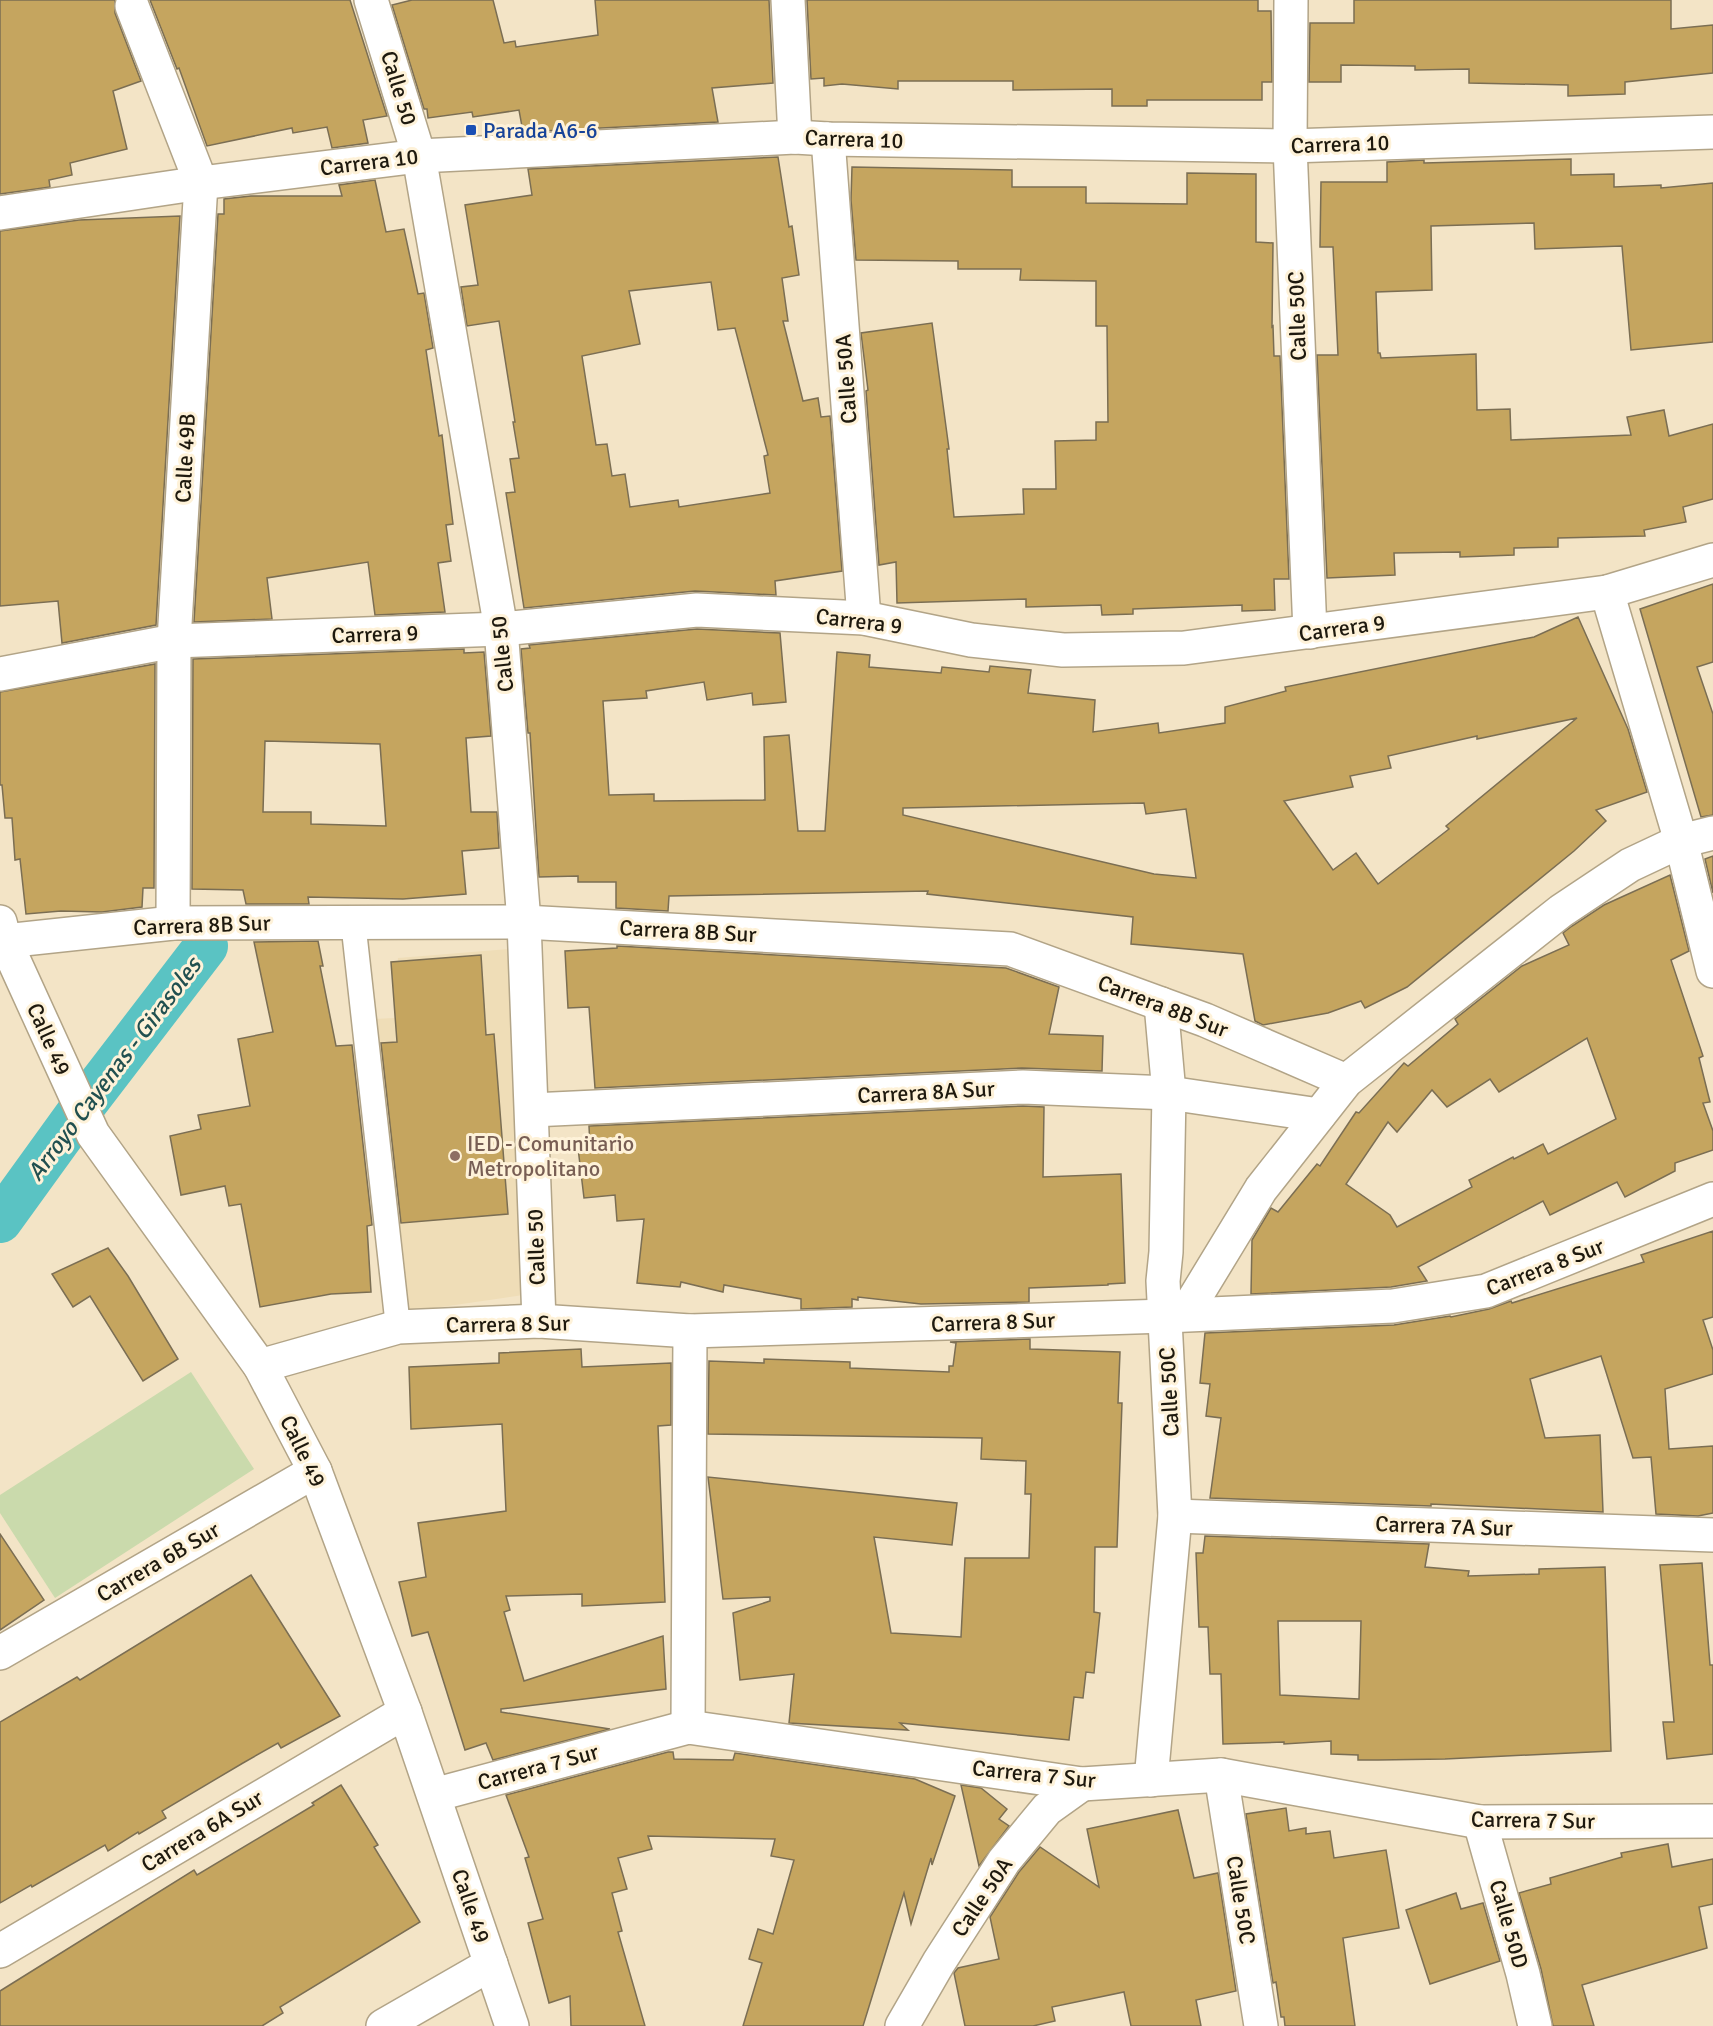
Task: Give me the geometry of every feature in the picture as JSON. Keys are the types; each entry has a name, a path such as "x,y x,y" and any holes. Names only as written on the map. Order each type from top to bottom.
{"street":[{"name":"Calle 50","path":"371,0 419,156 501,629 524,922 538,1321"},
{"path":"788,0 795,137"},
{"name":"Calle 50C","path":"1291,0 1290,146 1311,632"},
{"name":"Calle 49B","path":"132,6 201,183 174,641 173,923"},
{"name":"Carrera 10","path":"0,213 201,183 419,156 795,137 828,140 1290,146 1713,132"},
{"name":"Calle 50A","path":"828,140 864,618"},
{"name":"Carrera 9","path":"0,674 174,641 501,629 697,610 864,618 971,640 1062,650 1184,648 1607,592 1713,560"},
{"path":"1607,592 1681,841 1713,971"},
{"path":"1175,1315 1261,1189 1346,1081 1561,911 1630,865 1681,841 1713,833"},
{"name":"Carrera 8B Sur","path":"2,932 173,923 524,922 1011,949 1205,1020 1346,1081"},
{"name":"Calle 49","path":"2,932 93,1134 260,1366 315,1471 405,1712 512,2026"},
{"name":"Calle 50C","path":"1151,1780 1175,1516 1175,1315 1163,1281 1166,1252 1169,1093 1161,1004"},
{"name":"Carrera 8A Sur","path":"532,1110 1023,1087 1169,1093 1319,1115"},
{"name":"Carrera 8 Sur","path":"260,1366 398,1327 538,1321 690,1331 1392,1306 1486,1291 1713,1199"},
{"path":"688,1728 690,1331"},
{"name":"Carrera 6B Sur","path":"0,1653 315,1471"},
{"name":"Carrera 7A Sur","path":"1175,1516 1713,1535"},
{"name":"Carrera 6A Sur","path":"0,1951 405,1712"},
{"name":"Carrera 7 Sur","path":"434,1795 688,1728 1082,1784 1221,1775 1480,1822 1713,1821"},
{"name":"Calle 50C","path":"1221,1775 1261,2026"},
{"name":"Calle 50A","path":"902,2026 939,1962 1004,1862 1047,1809 1082,1784"},
{"name":"Calle 50D","path":"1480,1822 1523,1974 1535,2026"},
{"path":"383,2026 491,1964"}],"lane":[{"path":"353,921 398,1327"}],"shaded area":[{"name":"IED - Comunitario Metropolitano","path":"509,949 530,1294 400,1313 374,1019 394,1018 398,958"}],"green space":[{"path":"191,1372 254,1469 55,1598 0,1513 0,1495"}],"building":[{"path":"0,0 115,0 115,13 141,81 113,91 127,149 70,163 72,175 49,180 50,187 0,194"},
{"path":"150,0 350,0 387,116 363,120 368,143 332,148 327,127 293,133 292,128 207,146 179,68 177,69"},
{"path":"412,0 493,0 504,43 515,41 516,47 598,35 595,0 769,0 773,83 712,88 718,122 523,132 519,110 473,117 472,112 428,118 392,5"},
{"path":"807,0 1258,0 1258,11 1271,11 1272,82 1262,82 1262,100 1147,100 1147,106 1112,106 1112,89 1013,90 1013,81 898,81 898,89 842,84 824,86 824,78 811,79"},
{"path":"1354,0 1671,0 1671,29 1713,25 1713,73 1625,82 1625,94 1568,96 1568,85 1469,83 1469,69 1415,70 1415,66 1341,65 1341,82 1309,82 1310,23 1354,23"},
{"path":"778,157 799,275 782,278 788,321 783,321 803,401 818,398 821,417 830,416 842,571 775,581 776,595 695,591 524,608 506,493 515,492 510,459 519,458 499,321 467,326 461,287 478,285 465,205 532,195 528,169","holes":["711,282 718,330 735,328 768,455 764,456 770,493 679,507 678,500 630,507 625,474 612,476 607,444 596,445 582,356 640,344 629,291"]},
{"path":"1571,159 1571,175 1614,174 1614,187 1661,185 1661,188 1713,183 1713,342 1631,350 1622,246 1535,249 1534,223 1431,226 1432,290 1376,292 1378,353 1381,358 1476,354 1477,410 1510,409 1511,440 1631,435 1627,417 1664,410 1669,436 1713,424 1713,499 1683,507 1686,522 1644,530 1645,536 1558,538 1558,547 1514,548 1514,555 1460,557 1460,552 1394,553 1395,575 1327,578 1317,355 1338,355 1333,247 1320,247 1321,182 1387,182 1387,162"},
{"path":"852,167 1012,170 1012,187 1086,187 1086,203 1187,204 1187,173 1256,174 1256,242 1273,243 1272,327 1274,356 1280,356 1289,579 1274,579 1275,610 1242,611 1242,605 1133,609 1133,614 1102,615 1101,605 1026,607 1026,599 897,603 896,562 879,565 866,391 868,390 861,333 932,323 949,449 947,449 954,517 1024,514 1023,489 1056,489 1055,441 1096,440 1096,422 1108,422 1107,326 1096,326 1096,281 1020,280 1021,269 958,269 958,261 856,260 851,200"},
{"path":"375,180 386,232 404,229 418,294 424,293 433,348 426,350 439,436 442,435 453,524 446,525 451,561 438,563 445,612 375,615 368,562 267,578 272,619 194,622 218,214 224,214 224,199 251,196 342,196 339,185"},
{"path":"180,216 156,625 62,643 58,601 0,606 0,231 79,220"},
{"path":"1713,584 1713,662 1697,667 1713,714 1713,815 1701,817 1640,609"},
{"path":"1578,617 1628,729 1647,792 1596,810 1606,821 1574,851 1407,987 1365,1008 1361,1001 1328,1013 1263,1025 1255,1021 1243,954 1131,944 1133,917 927,894 928,891 669,896 668,911 616,908 616,882 578,882 578,876 539,877 530,733 528,733 521,649 530,648 529,645 697,629 780,633 786,702 753,705 752,693 707,700 704,682 646,691 647,698 603,701 609,795 654,794 654,801 765,800 764,737 789,735 798,831 825,831 837,652 870,655 869,667 941,673 942,667 989,672 990,666 1031,670 1028,693 1095,700 1093,732 1158,723 1159,733 1225,723 1225,707 1286,691 1285,687 1534,637","holes":["1577,718 1446,826 1449,829 1378,884 1356,853 1333,870 1284,801 1353,787 1350,776 1391,768 1388,756 1477,736 1477,739","1144,803 1146,814 1186,809 1196,878 1154,874 903,815 903,808"]},
{"path":"464,649 464,653 484,652 491,736 466,738 471,812 497,812 499,848 462,851 466,894 403,899 308,897 309,904 246,904 243,890 192,889 193,659","holes":["265,741 380,744 386,826 311,824 311,812 263,812"]},
{"path":"155,664 154,888 143,888 142,907 102,912 61,911 26,914 20,859 15,860 12,818 5,818 2,785 0,785 0,692"},
{"path":"1713,856 1713,893 1705,859"},
{"path":"1670,875 1689,951 1671,960 1703,1056 1699,1058 1710,1102 1703,1103 1713,1131 1713,1150 1675,1163 1675,1171 1625,1197 1617,1182 1550,1215 1543,1201 1418,1267 1427,1281 1391,1287 1251,1294 1252,1240 1271,1208 1278,1212 1317,1164 1320,1166 1356,1112 1359,1113 1404,1063 1408,1066 1458,1024 1455,1019 1522,966 1569,945 1563,933 1604,905","holes":["1587,1038 1616,1119 1548,1154 1543,1144 1514,1159 1513,1157 1469,1180 1472,1187 1397,1227 1390,1215 1346,1184 1388,1122 1397,1132 1432,1090 1447,1107 1490,1079 1499,1092"]},
{"path":"318,941 323,966 320,966 336,1046 352,1045 372,1225 367,1226 371,1292 331,1294 260,1307 241,1204 229,1206 225,1186 181,1195 170,1136 201,1129 198,1115 250,1106 238,1039 273,1032 254,942"},
{"path":"617,946 1006,968 1059,987 1049,1034 1103,1036 1102,1071 1022,1068 595,1088 589,1007 568,1008 565,951 617,948"},
{"path":"481,955 486,1035 494,1034 508,1214 401,1223 381,1043 397,1042 391,962"},
{"path":"1023,1106 1044,1107 1043,1177 1121,1174 1125,1283 1029,1288 1029,1302 921,1304 858,1297 858,1300 852,1299 852,1307 801,1309 801,1299 724,1285 723,1292 681,1282 680,1287 637,1283 644,1219 617,1221 615,1195 584,1198 578,1148 590,1147 589,1126"},
{"path":"1713,1231 1713,1317 1703,1320 1713,1350 1713,1374 1665,1389 1669,1449 1713,1446 1713,1513 1698,1516 1656,1514 1651,1457 1633,1458 1601,1356 1530,1379 1545,1438 1600,1435 1603,1512 1431,1504 1431,1506 1210,1498 1221,1418 1206,1416 1210,1384 1200,1383 1205,1333 1394,1325 1451,1317 1489,1309 1511,1301 1512,1303 1644,1262 1641,1255"},
{"path":"108,1248 128,1276 178,1359 143,1381 90,1296 73,1307 52,1274"},
{"path":"1030,1339 1030,1349 1120,1352 1118,1403 1122,1403 1117,1547 1095,1547 1094,1612 1100,1613 1094,1673 1086,1672 1083,1698 1074,1697 1069,1740 900,1723 908,1730 789,1723 794,1674 740,1680 733,1613 770,1601 770,1597 723,1599 708,1477 957,1503 952,1545 874,1537 891,1633 961,1637 965,1558 1029,1558 1031,1494 1025,1494 1026,1461 981,1459 982,1438 708,1434 709,1361 764,1363 764,1359 850,1362 850,1368 949,1372 949,1366 953,1366 956,1343 950,1342"},
{"path":"581,1349 582,1367 671,1363 671,1425 658,1426 665,1602 582,1606 582,1594 506,1596 510,1610 504,1612 524,1681 663,1636 666,1689 501,1709 501,1712 610,1729 493,1760 486,1743 465,1750 428,1632 412,1636 399,1582 426,1577 418,1523 506,1511 502,1424 411,1429 409,1367 499,1363 499,1353"},
{"path":"0,1534 44,1600 0,1630"},
{"path":"1205,1536 1429,1544 1425,1567 1469,1571 1468,1576 1539,1574 1539,1569 1605,1567 1611,1751 1445,1759 1358,1760 1358,1755 1331,1754 1331,1741 1223,1744 1221,1674 1210,1674 1208,1627 1199,1627 1196,1553 1203,1553","holes":["1278,1621 1361,1621 1359,1699 1280,1695"]},
{"path":"1702,1563 1710,1665 1713,1665 1713,1754 1667,1759 1663,1722 1674,1722 1660,1565"},
{"path":"251,1575 340,1716 281,1748 278,1743 243,1763 162,1811 166,1818 139,1834 138,1832 108,1851 105,1845 0,1903 0,1722 77,1677 80,1680"},
{"path":"673,1752 674,1759 733,1760 735,1753 915,1779 955,1796 932,1865 931,1858 911,1924 904,1893 863,2026 743,2026 762,1963 749,1959 758,1929 773,1934 794,1860 771,1856 775,1839 648,1836 652,1849 618,1858 627,1889 612,1893 622,1931 618,1932 645,2026 571,2026 570,1996 549,2003 528,1923 543,1919 525,1858 529,1857 506,1795"},
{"path":"341,1785 378,1845 374,1847 420,1922 280,2007 283,2013 262,2026 0,2026 0,1991 194,1870 197,1875 314,1805 312,1803"},
{"path":"961,1785 981,1788 1007,1809 999,1819 1009,1826 979,1866"},
{"path":"1286,1808 1289,1831 1306,1828 1306,1834 1330,1831 1334,1858 1386,1850 1399,1928 1343,1938 1355,2026 1285,2026 1284,2017 1281,2017 1276,1982 1273,1983 1246,1814"},
{"path":"1178,1810 1194,1878 1218,1873 1236,1991 1196,2000 1201,2026 1131,2026 1124,1992 1052,2007 1055,2021 1033,2026 965,2026 954,1973 958,1968 999,1959 990,1917 1019,1872 1040,1847 1099,1887 1087,1829"},
{"path":"1668,1844 1672,1867 1713,1859 1713,1904 1699,1907 1707,1948 1582,1985 1594,2026 1553,2026 1541,1969 1519,1893 1551,1884 1550,1878 1622,1857 1621,1853"},
{"path":"1456,1893 1461,1909 1483,1903 1500,1961 1430,1984 1406,1910"}],"waterway":[{"name":"Arroyo Cayenas - Girasoles","path":"0,1221 81,1109 206,946"}],"place":[{"name":"Parada A6-6","path":"471,130"},
{"name":"IED - Comunitario Metropolitano","path":"455,1156"}]}
